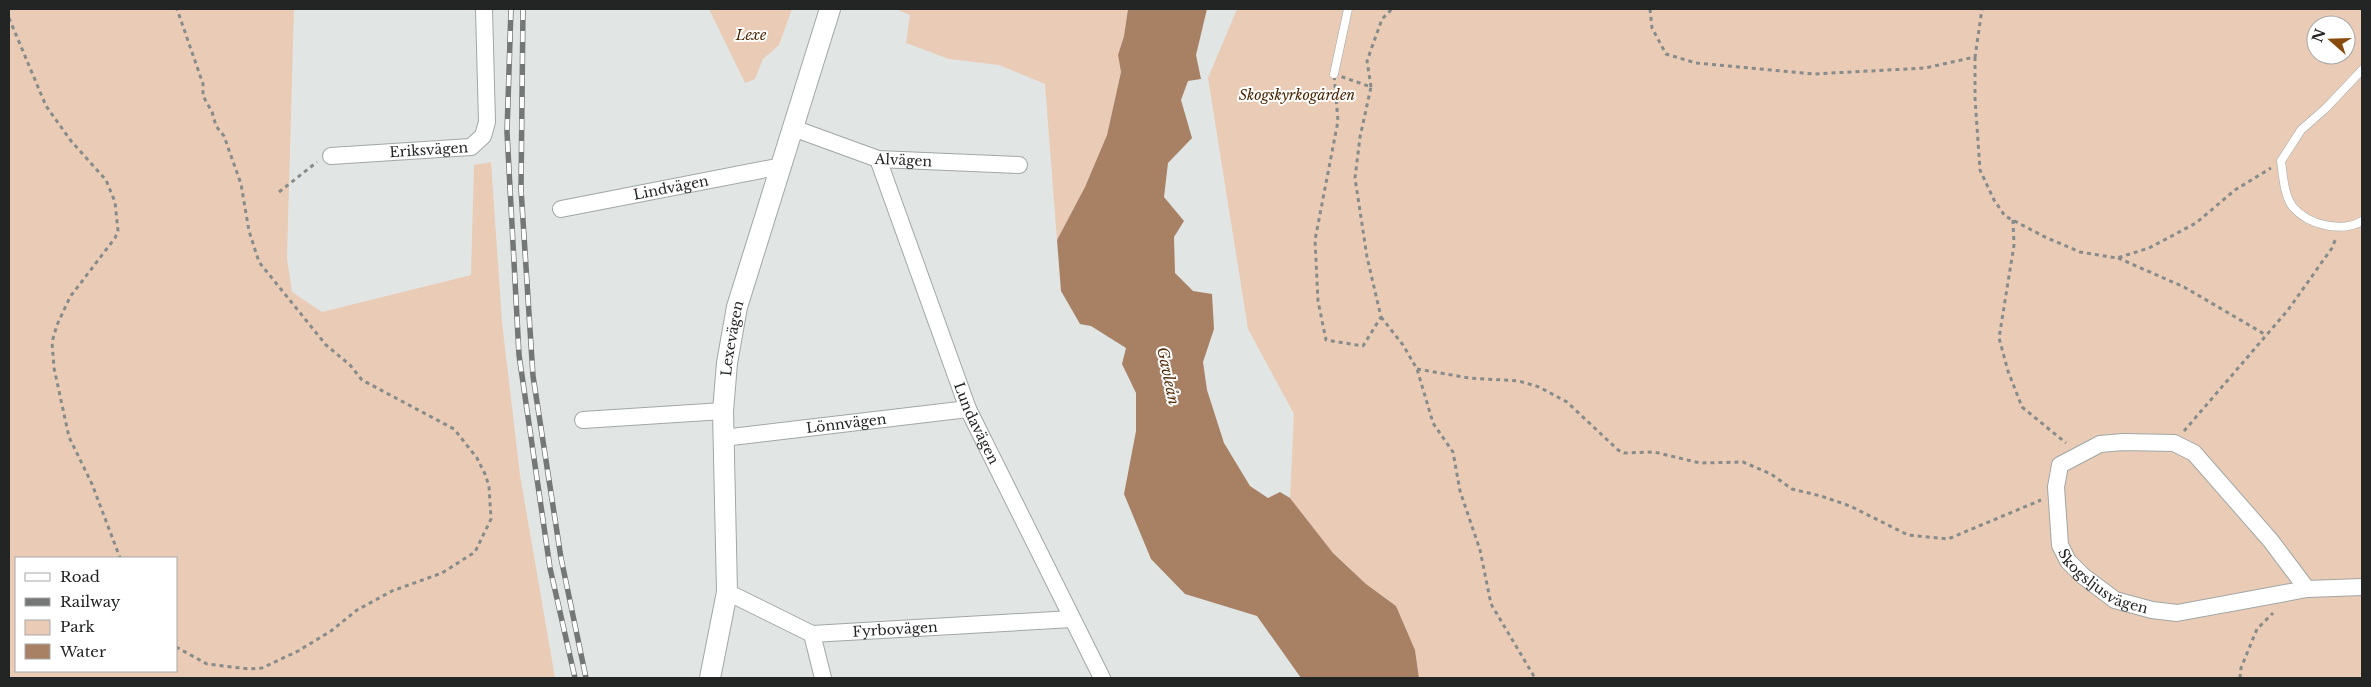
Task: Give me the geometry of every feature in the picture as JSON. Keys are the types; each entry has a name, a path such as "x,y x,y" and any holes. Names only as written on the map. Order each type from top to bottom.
{"street":[{"name":"Eriksvägen","path":"331,156 471,147 484,136 487,122 484,9"},
{"name":"Lexevägen","path":"710,678 727,592 723,411 727,363 737,308 830,9"},
{"name":"Alvägen","path":"793,128 878,158 1019,165"},
{"name":"Lundavägen","path":"878,158 968,409 1102,678"},
{"name":"Lindvägen","path":"561,209 782,166"},
{"name":"Lönnvägen","path":"723,438 968,409"},
{"path":"583,420 723,411"},
{"name":"Skogsljusvägen","path":"2307,589 2270,541 2194,453 2174,443 2123,442 2100,444 2060,465 2057,497 2060,545 2068,561 2083,576 2115,600 2152,610 2177,614 2307,589 2362,587"},
{"name":"Fyrbovägen","path":"727,592 812,634 1072,619"},
{"path":"812,634 823,678"}],"lane":[{"path":"1334,74 1348,9"},
{"path":"2362,70 2326,108 2301,130 2282,161 2285,186 2292,206 2312,222 2341,226 2362,221"}],"path":[{"path":"178,9 203,84 203,96 212,112 216,126 224,136 241,184 250,231 259,262 326,345 350,365 362,380 454,430 477,458 485,474 489,486 491,519 474,552 442,573 392,590 357,610 331,631 298,651 262,668 249,669 207,664 178,648"},
{"path":"1392,9 1382,19 1367,61 1371,87 1360,137 1355,178 1367,257 1381,316 1403,344 1417,369 1434,423 1453,452 1460,491 1480,550 1491,604 1536,678"},
{"path":"1650,9 1652,28 1666,54 1696,64 1814,74 1925,68 1975,57"},
{"path":"1982,9 1975,57 1975,98 1980,170 1994,200 2005,216 2045,237 2080,252 2117,258 2184,287 2266,335"},
{"path":"9,18 46,106 84,157 102,174 115,202 118,231 115,238 70,297 57,324 52,342 54,368 69,437 92,484 120,557"},
{"path":"1371,87 1334,74 1338,121 1315,240 1318,301 1326,340 1363,346 1381,316"},
{"path":"279,192 314,163 331,156"},
{"path":"2117,258 2149,248 2196,223 2235,190 2282,161"},
{"path":"2013,220 2013,254 1999,338 2008,371 2022,407 2056,433 2078,455"},
{"path":"2174,443 2288,310 2332,248 2341,226"},
{"path":"1417,369 1469,378 1519,381 1539,387 1567,402 1618,450 1624,453 1654,452 1700,463 1743,462 1771,474 1792,490 1821,496 1850,506 1908,535 1948,539 2035,501 2057,497"},
{"path":"2240,678 2241,668 2257,629 2271,616 2287,594"}],"green space":[{"path":"9,9 294,9 287,258 292,292 322,312 471,275 474,165 491,162 502,322 520,475 555,678 9,678"},
{"name":"Lexe","path":"709,9 792,9 779,45 763,59 755,79 745,83"},
{"path":"895,9 1128,9 1124,36 1118,55 1121,71 1107,135 1085,187 1057,240 1045,84 999,65 949,59 906,43 910,15"},
{"name":"Skogskyrkogården","path":"1237,9 2362,9 2362,678 1419,678 1415,650 1396,606 1366,584 1333,553 1290,498 1294,414 1248,329 1208,78"}],"water":[{"name":"Gavleån","path":"1128,9 1207,9 1196,55 1201,79 1188,81 1181,100 1192,138 1168,163 1164,197 1184,221 1174,237 1175,273 1193,291 1212,294 1214,329 1203,362 1207,390 1224,443 1250,486 1268,498 1280,492 1290,498 1333,553 1366,584 1396,606 1415,650 1419,678 1301,678 1257,616 1185,594 1151,559 1124,494 1136,431 1136,393 1122,364 1126,348 1091,326 1080,324 1061,291 1057,240 1085,187 1107,135 1121,72 1118,55 1124,36"}],"railway":[{"path":"511,9 507,132 519,355 550,568 575,678"},
{"path":"523,9 521,189 533,376 561,558 586,678"}]}
